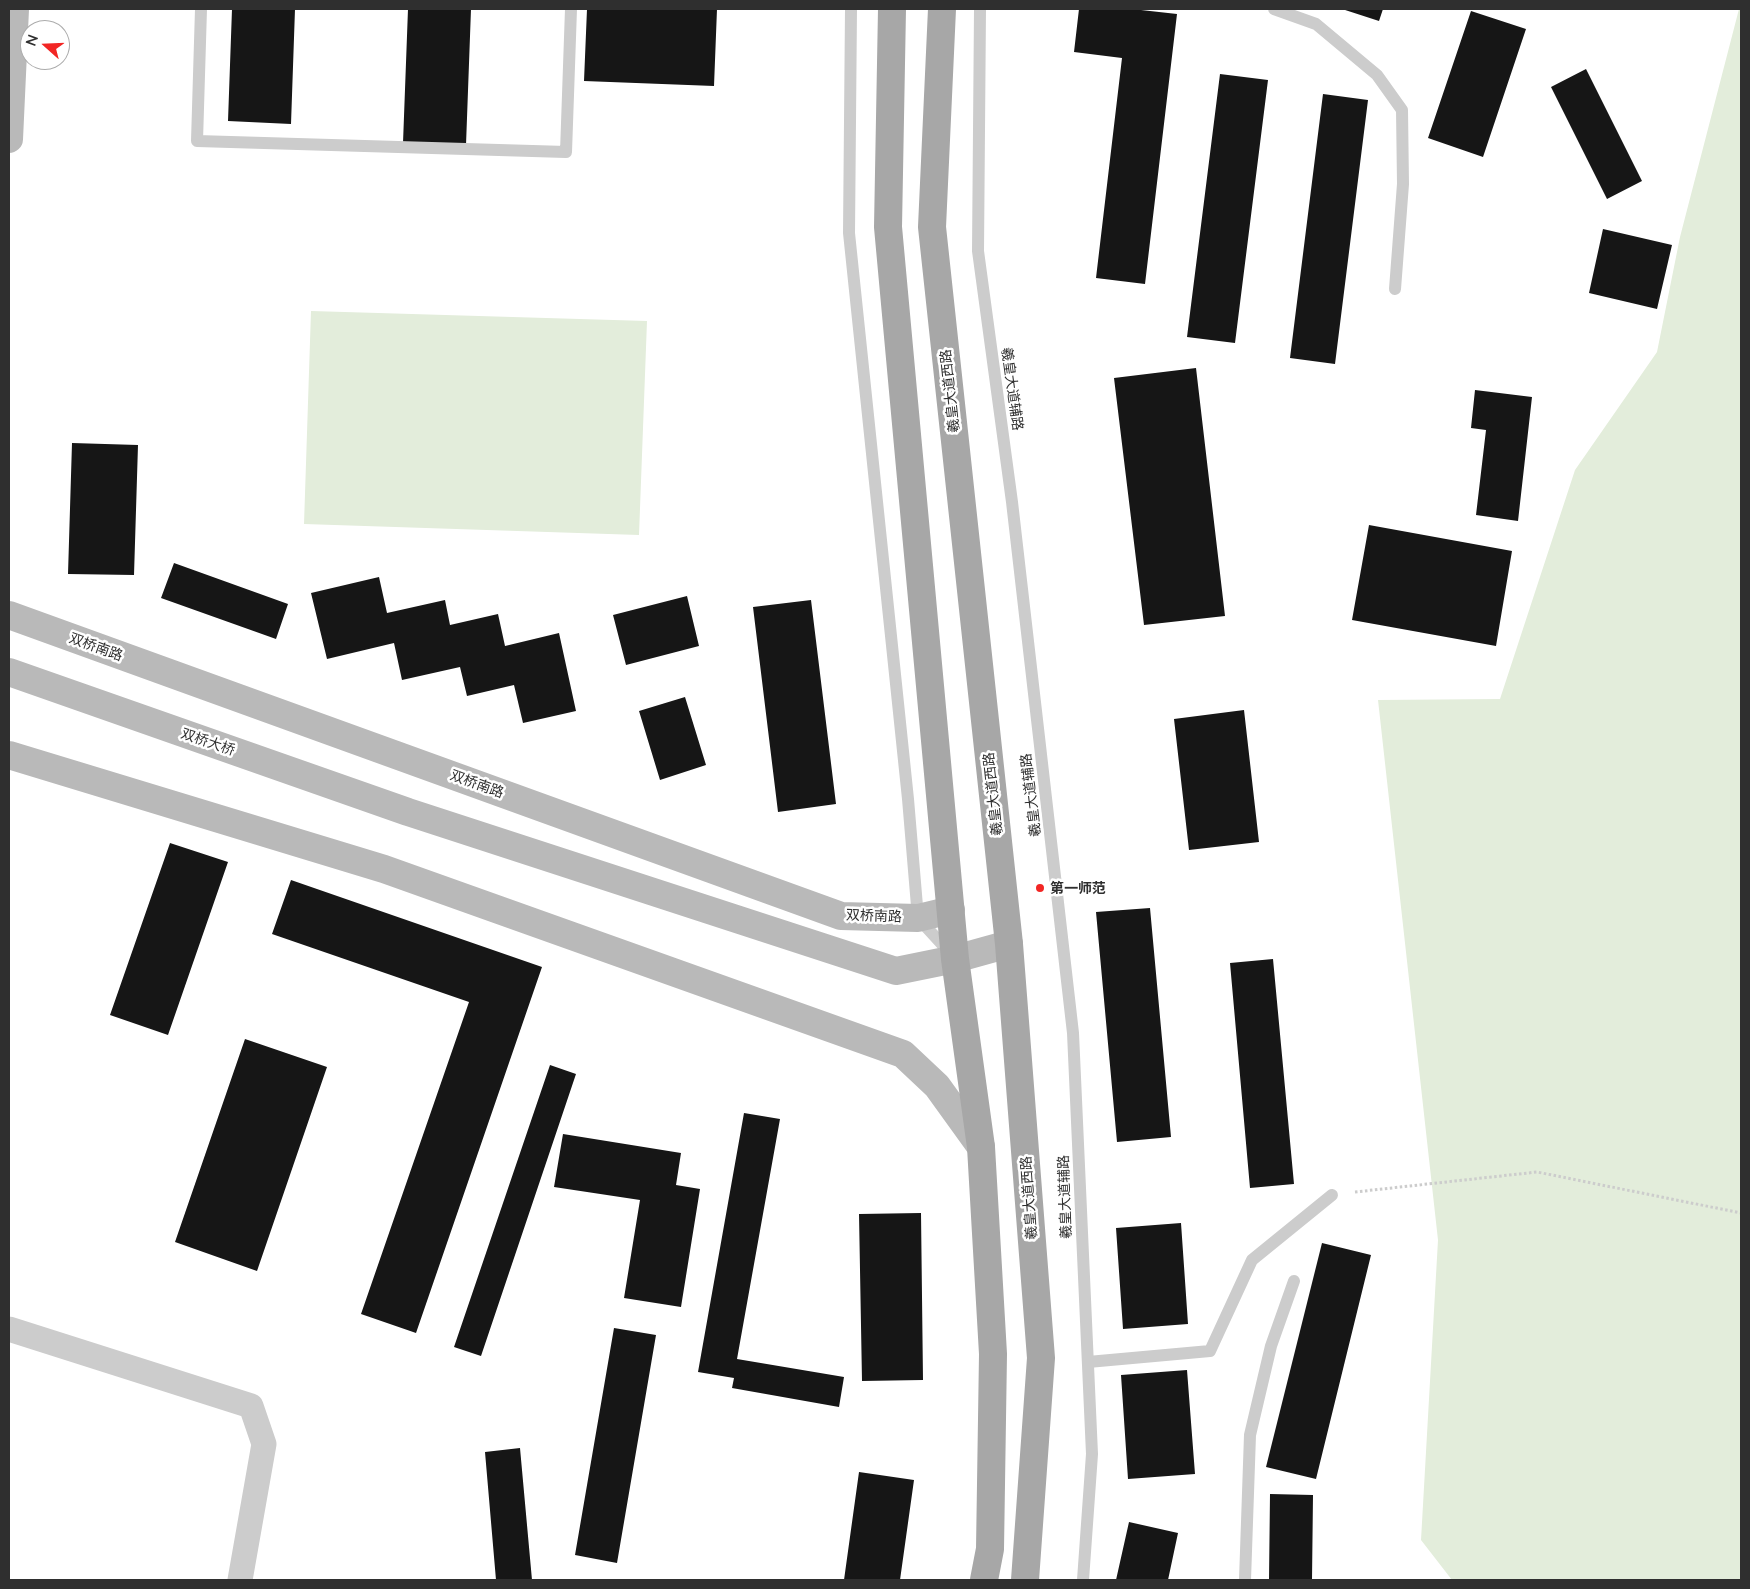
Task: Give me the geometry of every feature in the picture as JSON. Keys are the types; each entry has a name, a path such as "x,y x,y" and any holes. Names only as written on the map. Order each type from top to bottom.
{"main road":[{"path":"892,9 888,227 956,959 981,1148 993,1354 990,1548 984,1580"},
{"name":"羲皇大道西路","path":"942,9 932,227 1009,944 1041,1358 1025,1580"}],"street":[{"path":"9,139 15,9"},
{"name":"双桥南路","path":"9,615 841,916 918,918 952,910"},
{"name":"双桥大桥","path":"9,672 408,812 896,971 956,959 1009,944"},
{"path":"9,754 384,869 903,1054 936,1086 981,1148"},
{"path":"9,1329 251,1406 264,1444 240,1580"}],"lane":[{"path":"201,9 197,141 566,152 571,9"},
{"path":"851,9 848,233 908,789 918,918 956,959"},
{"name":"羲皇大道辅路","path":"980,9 978,251 1012,502 1073,1033 1092,1454 1083,1580"},
{"path":"1274,9 1316,24 1376,75 1402,110 1403,184 1395,289"},
{"path":"1088,1362 1210,1351 1252,1260 1332,1194"},
{"path":"1245,1580 1250,1435 1271,1346 1294,1281"}],"path":[{"path":"1332,1194 1537,1172 1741,1214"}],"green space":[{"path":"1739,9 1741,9 1741,1580 1452,1580 1421,1540 1438,1240 1378,700 1500,699 1575,470 1657,352 1680,237"},
{"path":"311,311 647,321 639,535 304,524"}],"building":[{"path":"232,9 295,9 291,124 228,121"},
{"path":"408,9 471,9 466,145 403,143"},
{"path":"587,9 717,9 714,86 584,81"},
{"path":"1079,9 1132,9 1177,14 1145,284 1096,278 1122,58 1074,52"},
{"path":"1342,9 1383,9 1379,21"},
{"path":"1471,11 1526,29 1483,157 1428,138"},
{"path":"1586,69 1642,181 1607,199 1551,87"},
{"path":"1220,74 1268,80 1235,343 1187,337"},
{"path":"1323,94 1368,100 1335,364 1290,358"},
{"path":"1603,229 1672,245 1657,309 1589,293"},
{"path":"1196,368 1225,616 1144,625 1114,378"},
{"path":"1475,390 1532,397 1518,521 1476,515 1486,430 1471,428"},
{"path":"72,443 138,445 134,575 68,574"},
{"path":"1369,525 1512,551 1496,646 1352,620"},
{"path":"174,563 288,604 276,639 161,598"},
{"path":"379,577 387,613 445,600 450,625 498,614 505,646 559,633 576,711 523,723 514,685 467,696 460,667 402,680 394,643 327,659 311,593"},
{"path":"687,596 699,646 626,665 613,615"},
{"path":"811,600 836,804 778,812 753,607"},
{"path":"685,697 706,765 660,780 639,711"},
{"path":"1244,710 1259,842 1189,850 1174,719"},
{"path":"170,843 228,862 168,1035 110,1015"},
{"path":"291,880 542,967 416,1333 361,1314 469,1002 272,934"},
{"path":"1150,908 1171,1137 1117,1142 1096,912"},
{"path":"1273,959 1294,1184 1250,1188 1230,963"},
{"path":"245,1039 327,1067 257,1271 175,1242"},
{"path":"550,1065 576,1074 481,1356 454,1347"},
{"path":"744,1113 780,1119 737,1359 844,1377 839,1407 732,1388 734,1378 698,1372"},
{"path":"563,1134 681,1153 676,1185 700,1189 681,1307 624,1298 640,1200 554,1187"},
{"path":"921,1213 923,1380 862,1381 859,1214"},
{"path":"1181,1223 1188,1324 1123,1329 1116,1228"},
{"path":"1322,1243 1371,1255 1316,1479 1266,1467"},
{"path":"614,1328 656,1335 617,1563 575,1555"},
{"path":"1187,1370 1195,1474 1128,1479 1121,1375"},
{"path":"520,1448 532,1580 496,1580 485,1452"},
{"path":"859,1472 914,1480 900,1580 844,1580"},
{"path":"1270,1494 1313,1495 1312,1580 1269,1580"},
{"path":"1129,1522 1178,1533 1168,1580 1116,1580"}],"place":[{"name":"第一师范","path":"1040,888"}]}
